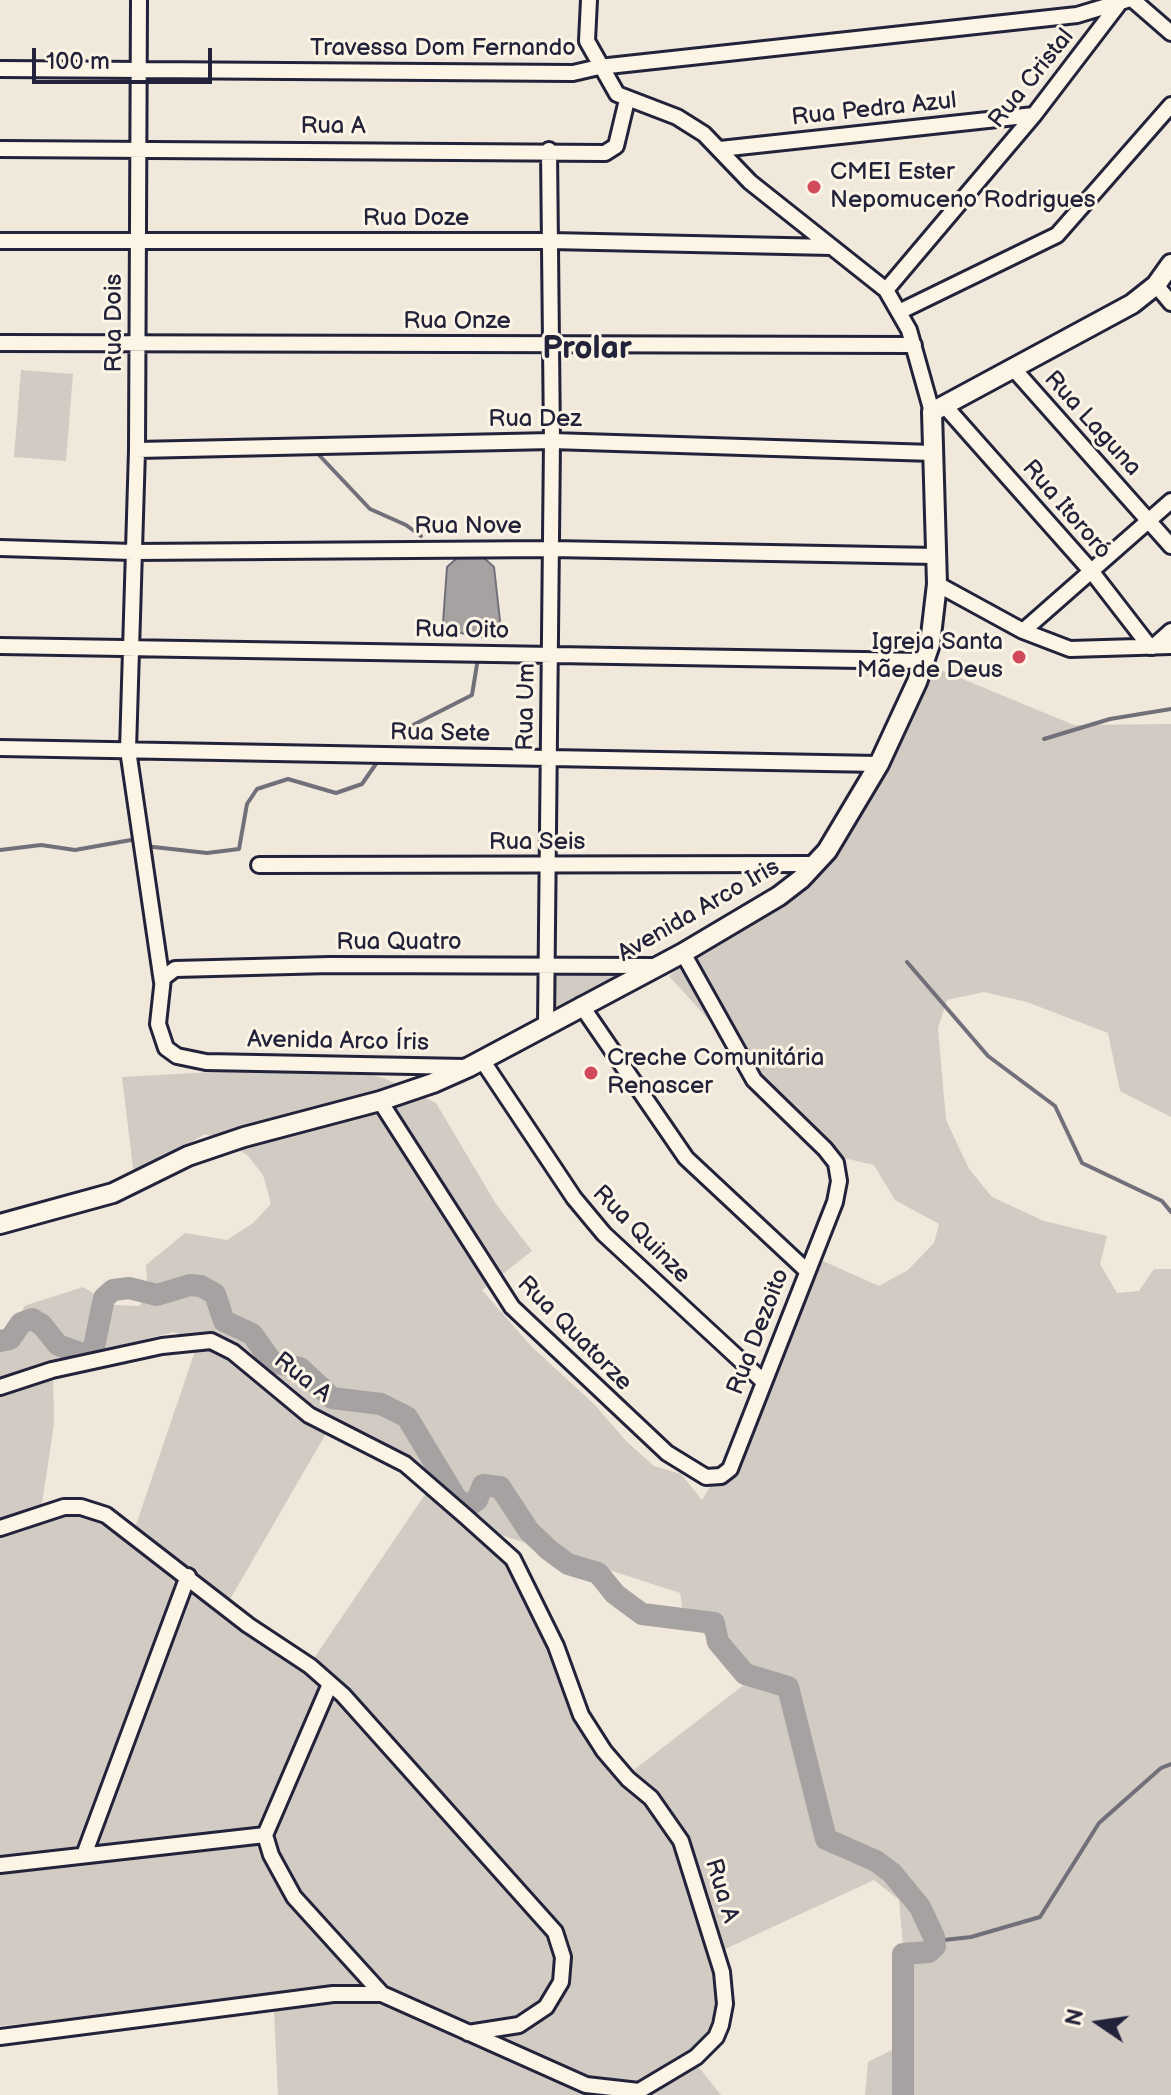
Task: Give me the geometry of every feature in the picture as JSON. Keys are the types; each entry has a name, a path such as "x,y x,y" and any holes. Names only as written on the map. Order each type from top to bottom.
{"street":[{"name":"Rua Dois","path":"139,0 137,450 128,750 162,982"},
{"path":"589,0 587,41 599,67"},
{"name":"Travessa Dom Fernando","path":"0,69 573,73 599,67 1077,15 1126,2"},
{"path":"1126,2 1171,33"},
{"name":"Rua Cristal","path":"886,290 1126,2"},
{"name":"Avenida Arco Iris","path":"0,1224 113,1193 188,1156 244,1137 380,1101 476,1064 683,953 779,896 816,864 879,764 923,661 934,626 937,584 933,453 938,409 901,311 886,290 730,165 720,149 692,125 627,100 612,89 599,67"},
{"name":"Rua A","path":"0,149 549,150 605,153 614,150 627,100"},
{"path":"901,311 1057,235 1171,105"},
{"name":"Rua Pedra Azul","path":"720,149 1034,115"},
{"name":"Rua Um","path":"546,1025 552,441 549,150"},
{"name":"Rua Doze","path":"0,241 551,241 832,247"},
{"path":"938,409 1132,304 1156,285 1171,264"},
{"path":"1156,285 1171,303"},
{"name":"Rua Onze","path":"0,343 914,345"},
{"name":"Rua Laguna","path":"1012,367 1171,546"},
{"name":"Rua Itororó","path":"938,409 1092,572 1152,647"},
{"name":"Rua Dez","path":"137,450 552,441 933,453"},
{"path":"1023,631 1171,501"},
{"name":"Rua Nove","path":"0,548 133,552 551,549 936,556"},
{"path":"937,584 1023,631 1070,649 1171,646"},
{"path":"1152,647 1171,631"},
{"name":"Rua Oito","path":"0,646 923,661"},
{"name":"Rua Sete","path":"0,748 879,764"},
{"name":"Rua Seis","path":"259,865 816,864"},
{"name":"Rua Dezoito","path":"683,953 754,1080 836,1163 839,1181 835,1202 730,1469 721,1476"},
{"name":"Rua Quatro","path":"162,982 175,969 659,966"},
{"name":"Avenida Arco Íris","path":"162,982 158,1024 166,1048 177,1056 206,1062 476,1064"},
{"path":"581,1005 686,1158 807,1271"},
{"name":"Rua Quinze","path":"476,1064 604,1234 764,1382"},
{"name":"Rua Quatorze","path":"380,1101 512,1307 667,1453 706,1477 721,1476"},
{"name":"Rua A","path":"0,1387 52,1370 162,1346 211,1341 233,1352 309,1415 405,1464 513,1559 556,1646 581,1715 604,1751 628,1779 651,1798 681,1841 717,1949 725,2004 716,2037 667,2077 639,2091 586,2085 466,2033 382,1994 294,1897 271,1855 265,1835"},
{"path":"0,1528 44,1513 81,1507 106,1515 330,1684 555,1932 563,1957 561,1982 546,2007 519,2025 466,2033"},
{"path":"84,1855 188,1576"},
{"path":"0,1865 265,1835 330,1684"},
{"path":"0,2037 333,1994 382,1994"}],"shaded area":[{"path":"21,370 73,374 66,461 14,457"},
{"path":"457,558 484,558 494,567 500,621 496,631 487,638 450,631 443,623 447,567"},
{"path":"924,663 1074,725 1171,724 1171,1117 1120,1091 1108,1033 1027,1002 984,992 947,1000 938,1028 946,1120 969,1169 992,1197 1044,1221 1107,1236 1100,1264 1117,1293 1139,1291 1154,1269 1171,1269 1171,2095 865,2095 868,2062 902,2045 906,1980 899,1900 874,1880 710,1956 720,2021 713,2043 697,2065 721,2095 278,2095 274,2010 88,2017 0,2026 0,1338 17,1334 24,1306 83,1287 114,1305 139,1306 148,1292 146,1265 185,1233 227,1240 253,1223 271,1204 263,1175 248,1156 231,1144 205,1134 134,1176 122,1077 338,1065 386,1079 436,1103 496,1204 532,1251 482,1290 532,1347 595,1405 626,1441 654,1466 681,1474 702,1500 752,1420 760,1370 823,1261 879,1286 908,1270 934,1243 939,1224 895,1200 874,1165 831,1155 669,976 816,864","holes":["174,1332 198,1342 135,1528 131,1531 66,1503 41,1510 54,1424 53,1367 76,1356","327,1432 386,1462 426,1493 308,1667 222,1613","467,1524 680,1593 682,1607 745,1684 622,1779 592,1752 560,1685 534,1599 496,1551"]},
{"path":"559,971 626,971 551,1010 553,976"}],"waterway":[{"path":"319,455 370,509 406,525 421,536"},
{"path":"402,734 413,725 472,695 478,658"},
{"path":"1044,739 1110,719 1171,709"},
{"path":"145,846 207,853 239,849 247,804 257,789 288,779 336,793 362,784 378,761"},
{"path":"0,850 41,845 75,850 131,840 137,842"},
{"path":"907,962 988,1056 1055,1106 1082,1163 1162,1201 1171,1212"},
{"path":"0,1341 10,1339 21,1323 32,1319 42,1325 58,1345 86,1355 94,1347 104,1298 113,1290 129,1288 157,1295 190,1285 201,1286 215,1294 224,1321 252,1334 272,1362 300,1368 332,1398 381,1404 407,1417 457,1500 470,1505 477,1500 483,1485 500,1487 529,1531 549,1550 568,1564 598,1573 615,1594 642,1614 714,1623 718,1642 745,1674 788,1687 826,1839 876,1861 892,1873 920,1907 934,1937 935,1946 929,1952 903,1954 903,2095"},
{"path":"935,1941 971,1937 1040,1917 1099,1823 1161,1768 1171,1764"},
{"path":"899,2095 901,2090"}],"place":[{"name":"CMEI Ester Nepomuceno Rodrigues","path":"814,187"},
{"name":"Igreja Santa Mãe de Deus","path":"1019,657"},
{"name":"Creche Comunitária Renascer","path":"591,1073"}],"district":[{"name":"Prolar","path":"587,350"}]}
